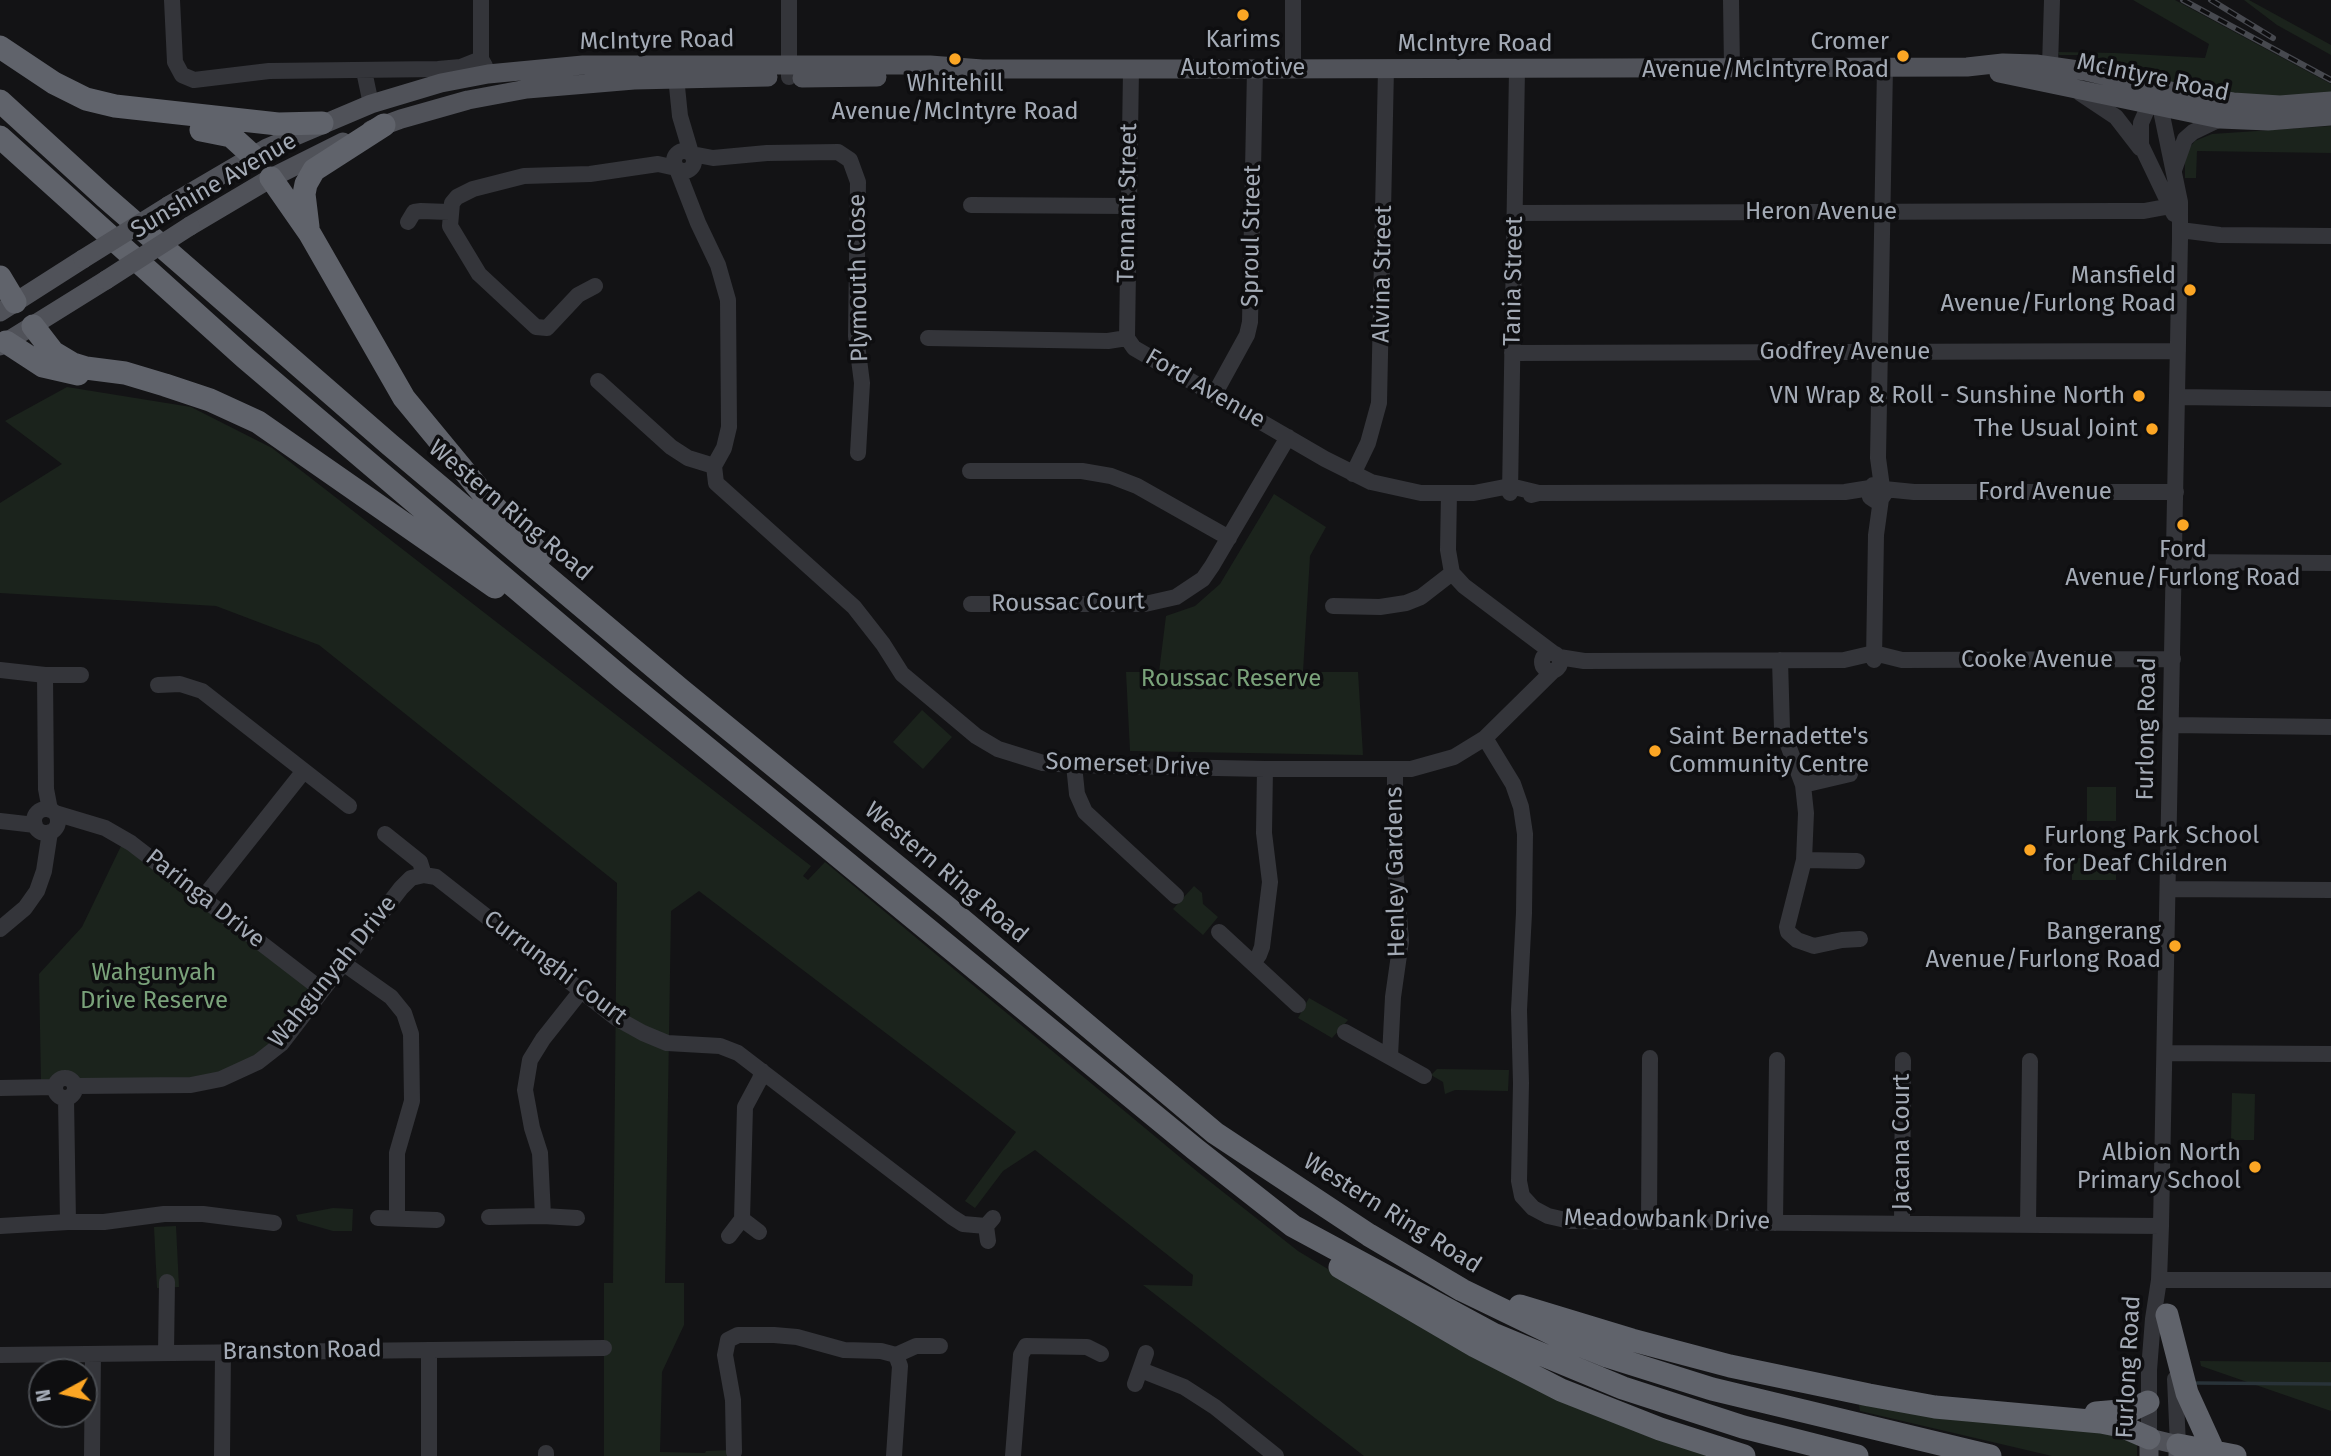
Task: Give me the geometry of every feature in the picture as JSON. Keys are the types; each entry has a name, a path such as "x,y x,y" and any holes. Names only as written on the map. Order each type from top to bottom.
{"highway":[{"path":"0,47 54,83 86,99 115,106 278,124 322,123"},
{"name":"Western Ring Road","path":"0,101 104,196 379,435 1215,1133 1369,1235 1462,1290 1555,1335 1607,1356 1712,1389 1990,1456"},
{"path":"115,106 148,122 223,133 238,141 253,156"},
{"path":"310,234 304,194 314,170 384,125"},
{"path":"0,137 244,356 622,678 1184,1140 1293,1226 1325,1258 1475,1346 1561,1390 1653,1426 1744,1456"},
{"path":"271,178 310,234 404,398 439,443 489,501 576,592 680,689"},
{"path":"0,277 8,307"},
{"path":"33,326 53,352 73,364 125,373 165,384 241,413 275,432 622,678"},
{"path":"3,344 52,370 165,384"},
{"path":"1293,1226 1495,1335 1623,1388 1743,1427 1857,1456"},
{"path":"1462,1290 1730,1366 1935,1408 2101,1422 2121,1426 2149,1447"},
{"path":"2167,1315 2187,1393 2213,1450"},
{"path":"1988,1412 2111,1413 2131,1410 2148,1402"},
{"path":"2178,1450 2213,1450 2235,1456"}],"main road":[{"name":"McIntyre Road","path":"371,104 441,83 484,66 583,65 676,72 789,71 931,75 982,69 1967,67 2003,63 2050,66 2220,118 2268,121 2331,116"},
{"path":"484,66 490,95"},
{"name":"McIntyre Road","path":"1967,67 2155,100 2242,103 2331,101"},
{"name":"McIntyre Road","path":"468,100 676,72"},
{"path":"371,104 384,111 427,101 468,100"},
{"name":"Sunshine Avenue","path":"3,344 271,178 325,150 384,125 468,100"},
{"name":"Sunshine Avenue","path":"8,307 253,156 322,123 371,104"},
{"path":"253,156 271,178"},
{"path":"8,307 33,326"},
{"path":"2149,1447 2178,1450"}],"street":[{"name":"McIntyre Road","path":"172,0 173,55 176,66 182,75 202,80 256,71 364,71 484,66"},
{"path":"481,0 484,66"},
{"path":"789,0 789,71"},
{"path":"1293,0 1293,69"},
{"path":"1731,0 1732,68"},
{"path":"2050,66 2052,0"},
{"path":"1874,657 1885,67"},
{"name":"Alvina Street","path":"1353,474 1368,443 1379,402 1386,68"},
{"name":"Tennant Street","path":"1127,338 1131,69"},
{"name":"Sproul Street","path":"1214,395 1247,335 1250,322 1255,69"},
{"name":"Tania Street","path":"1510,489 1517,69"},
{"path":"364,71 371,104"},
{"path":"598,381 671,447 688,458 714,466 724,447 729,428 729,313 722,275 692,206 684,161 676,72"},
{"name":"Furlong Road","path":"2071,86 2114,115 2142,149 2168,198 2180,230"},
{"path":"2142,149 2140,131 2155,100"},
{"name":"Furlong Road","path":"2149,1447 2151,1344 2159,1280 2161,1226 2180,230 2180,202 2155,100"},
{"path":"2173,173 2185,139 2220,118"},
{"name":"Plymouth Close","path":"684,161 767,153 838,152 850,160 858,182 857,344 862,383 858,453"},
{"path":"595,286 578,295 550,326 543,330 536,327 479,274 450,226 449,212 452,203 465,192 509,179 590,174 684,161"},
{"name":"Heron Avenue","path":"1515,213 2144,211 2168,198"},
{"path":"971,205 1128,206"},
{"path":"408,222 414,212 449,212"},
{"path":"2180,230 2220,235 2331,236"},
{"name":"Ford Avenue","path":"928,338 1108,341 1127,338 1134,348 1353,474 1405,491 1495,496 1510,489 1527,496 1539,493 2176,492"},
{"name":"Godfrey Avenue","path":"1513,353 2178,351"},
{"path":"2177,397 2331,399"},
{"name":"Roussac Court","path":"971,604 1145,604 1177,597 1203,579 1288,437"},
{"name":"Somerset Drive","path":"714,466 716,483 854,607 902,674 976,736 998,749 1043,764 1395,771 1440,762 1485,738 1533,691 1552,662"},
{"path":"970,471 1082,471 1111,475 1137,486 1229,538"},
{"path":"1449,493 1448,550 1452,573 1464,586 1531,638 1552,662"},
{"path":"2174,562 2331,563"},
{"path":"1334,606 1380,607 1406,603 1428,593 1452,573"},
{"name":"Cooke Avenue","path":"1552,662 1857,662 1874,657 1892,663 1902,660 2173,659"},
{"path":"1780,660 1782,729 1802,786 1807,821 1804,860 1787,927 1790,937 1814,946 1860,939"},
{"path":"0,670 45,675 81,675"},
{"path":"0,929 31,901 41,881 47,852 45,675"},
{"path":"158,685 180,684 202,691 349,806"},
{"path":"2171,725 2331,727"},
{"name":"Meadowbank Drive","path":"1485,738 1513,784 1521,807 1525,834 1519,1010 1520,1189 1526,1202 1533,1208 1559,1220 2161,1226"},
{"path":"1074,765 1077,794 1085,812 1176,896"},
{"path":"1253,963 1262,947 1270,882 1264,833 1265,769"},
{"name":"Henley Gardens","path":"1390,1056 1393,997 1401,941 1395,866 1395,771"},
{"path":"203,898 303,772"},
{"path":"1802,786 1850,774"},
{"name":"Paringa Drive","path":"5,821 80,822 105,828 122,837 322,990"},
{"name":"Currunghi Court","path":"385,834 420,862 424,875 436,877 616,1018 667,1043 720,1046 738,1053 951,1217 963,1224 989,1228"},
{"path":"1804,860 1857,861"},
{"name":"Wahgunyah Drive","path":"0,1088 65,1090 191,1085 235,1074 258,1062 281,1044 401,888 411,878 424,875"},
{"path":"2168,889 2331,890"},
{"path":"1219,933 1298,1005"},
{"path":"343,963 391,997 404,1013 411,1034 412,1101 397,1153 397,1218"},
{"path":"542,1216 540,1153 525,1090 530,1060 581,991"},
{"path":"1345,1031 1424,1076"},
{"path":"2165,1053 2331,1054"},
{"path":"1649,1222 1650,1058"},
{"path":"1775,1223 1777,1060"},
{"name":"Jacana Court","path":"1902,1224 1903,1060"},
{"path":"2028,1225 2030,1061"},
{"path":"729,1236 742,1219 745,1107 762,1071"},
{"path":"65,1090 68,1222"},
{"path":"0,1226 104,1222 163,1214 203,1214 274,1223"},
{"path":"378,1217 437,1220"},
{"path":"488,1217 577,1218"},
{"path":"742,1219 759,1232"},
{"path":"2159,1280 2331,1280"},
{"name":"Furlong Road","path":"2159,1280 2167,1315 2176,1385 2178,1450"},
{"path":"166,1353 167,1282"},
{"path":"734,1455 733,1400 725,1355 728,1340 738,1335 786,1336 828,1347 881,1351 896,1355 912,1347 940,1346"},
{"path":"1013,1456 1021,1355 1026,1346 1087,1347 1104,1356"},
{"name":"Branston Road","path":"0,1354 604,1348"},
{"path":"429,1350 429,1456"},
{"path":"222,1456 223,1352"},
{"path":"1146,1353 1138,1377 1184,1387 1215,1407 1276,1456"},
{"path":"92,1456 93,1354"},
{"path":"894,1456 900,1366 896,1355"}],"green space":[{"path":"2133,0 2175,0 2331,84 2331,94 2249,98 2152,78 2153,69 2081,55 2059,55 2058,52 2205,58 2209,44"},
{"path":"2244,0 2249,0 2331,45 2331,55 2277,25"},
{"path":"2331,126 2331,153 2197,151 2196,178 2185,178 2185,159 2189,148 2195,141 2212,134"},
{"path":"67,387 191,407 272,448 811,866 803,876 808,880 825,862 1199,1173 1298,1251 1467,1353 1710,1456 1364,1456 1143,1285 1192,1286 1193,1275 1035,1150 1003,1171 975,1208 965,1201 1016,1132 699,891 671,911 665,1283 684,1283 684,1325 662,1372 660,1452 705,1453 731,1450 731,1456 604,1456 604,1283 613,1283 617,883 319,645 216,606 0,593 0,503 62,464 5,421"},
{"name":"Roussac Reserve","path":"1274,494 1326,527 1310,556 1303,672 1358,672 1363,755 1130,751 1126,672 1159,672 1166,616 1195,606 1220,584"},
{"path":"922,710 952,737 923,769 893,742"},
{"path":"2087,787 2116,787 2116,821 2087,821"},
{"name":"Wahgunyah Drive Reserve","path":"122,844 316,993 274,1044 255,1057 202,1079 94,1082 59,1074 41,1082 39,974 82,927"},
{"path":"2072,858 2116,858 2116,880 2072,880"},
{"path":"1194,886 1202,893 1203,904 1218,917 1203,935 1173,909"},
{"path":"1309,998 1348,1020 1332,1038 1298,1018"},
{"path":"1437,1069 1509,1070 1508,1091 1455,1090 1445,1094 1443,1082 1431,1075"},
{"path":"2232,1093 2255,1094 2254,1140 2231,1140"},
{"path":"333,1208 353,1209 352,1231 333,1231 298,1221 296,1215"},
{"path":"176,1226 179,1287 157,1288 154,1227"},
{"path":"2200,1361 2331,1362 2331,1411 2201,1366"},
{"path":"1863,1401 2099,1428 2137,1444 2137,1456 2052,1456 1860,1411 1859,1405"}],"waterway":[{"path":"2197,1383 2331,1384"}],"railway":[{"path":"2183,0 2331,80"},
{"path":"2211,0 2273,38"}],"place":[{"name":"Karims Automotive","path":"1243,15"},
{"name":"Cromer Avenue/McIntyre Road","path":"1903,56"},
{"name":"Whitehill Avenue/McIntyre Road","path":"955,59"},
{"name":"Mansfield Avenue/Furlong Road","path":"2190,290"},
{"name":"VN Wrap & Roll - Sunshine North","path":"2139,396"},
{"name":"The Usual Joint","path":"2152,429"},
{"name":"Ford Avenue/Furlong Road","path":"2183,525"},
{"name":"Saint Bernadette's Community Centre","path":"1655,751"},
{"name":"Furlong Park School for Deaf Children","path":"2030,850"},
{"name":"Bangerang Avenue/Furlong Road","path":"2175,946"},
{"name":"Albion North Primary School","path":"2255,1167"}]}
